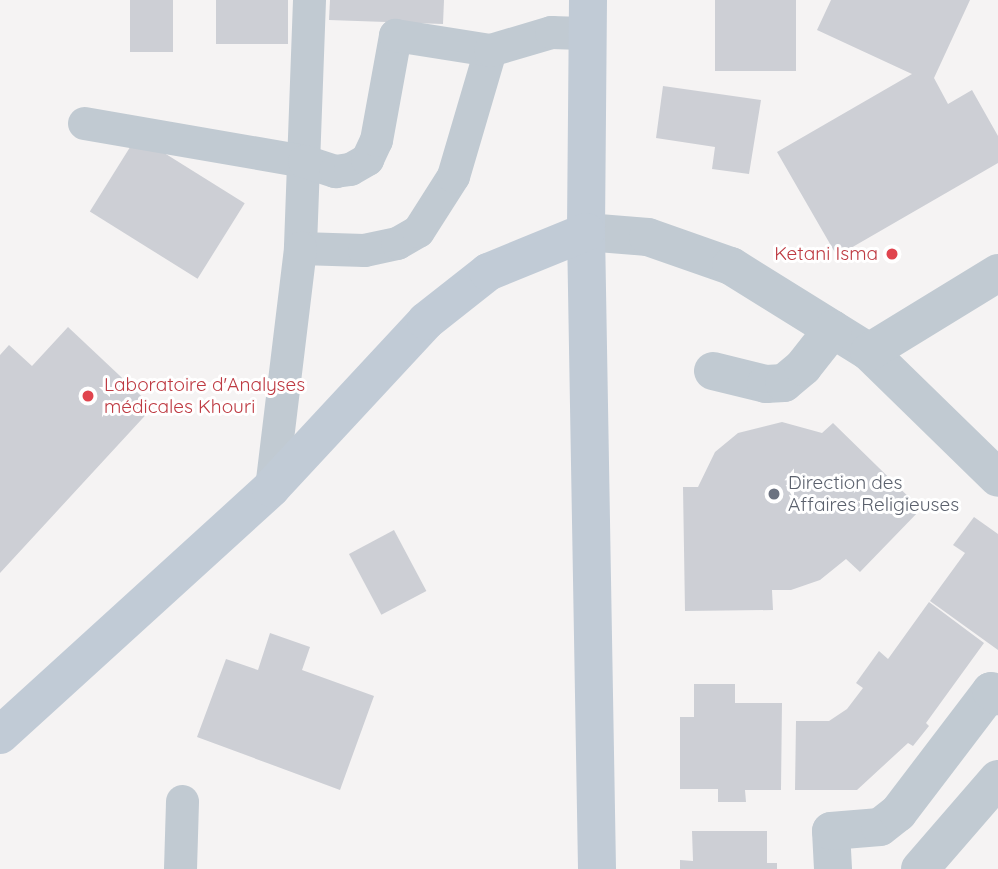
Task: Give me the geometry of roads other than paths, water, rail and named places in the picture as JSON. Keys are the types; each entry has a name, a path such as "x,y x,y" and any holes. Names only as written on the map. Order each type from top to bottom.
{"main road":[{"path":"589,16 586,232 597,869"},
{"path":"0,734 271,488 437,313 488,272 586,232"}],"street":[{"path":"586,232 648,237 731,266 869,352 998,478"},
{"path":"869,352 998,273"},
{"path":"713,371 766,384 784,383 803,367 832,329"},
{"path":"832,869 831,831 880,827 898,813 991,691 998,696"},
{"path":"920,869 998,779"}],"lane":[{"path":"271,488 300,248 309,0"},
{"path":"84,123 304,161 335,171 350,169 367,159 376,141 395,35 490,50 551,32 589,16"},
{"path":"300,248 364,250 397,243 418,231 453,176 490,50"},
{"path":"180,869 182,801"}],"place":[{"name":"Ketani Isma","path":"892,254"},
{"name":"Laboratoire d'Analyses médicales Khouri","path":"88,396"},
{"name":"Direction des Affaires Religieuses","path":"774,494"}]}
